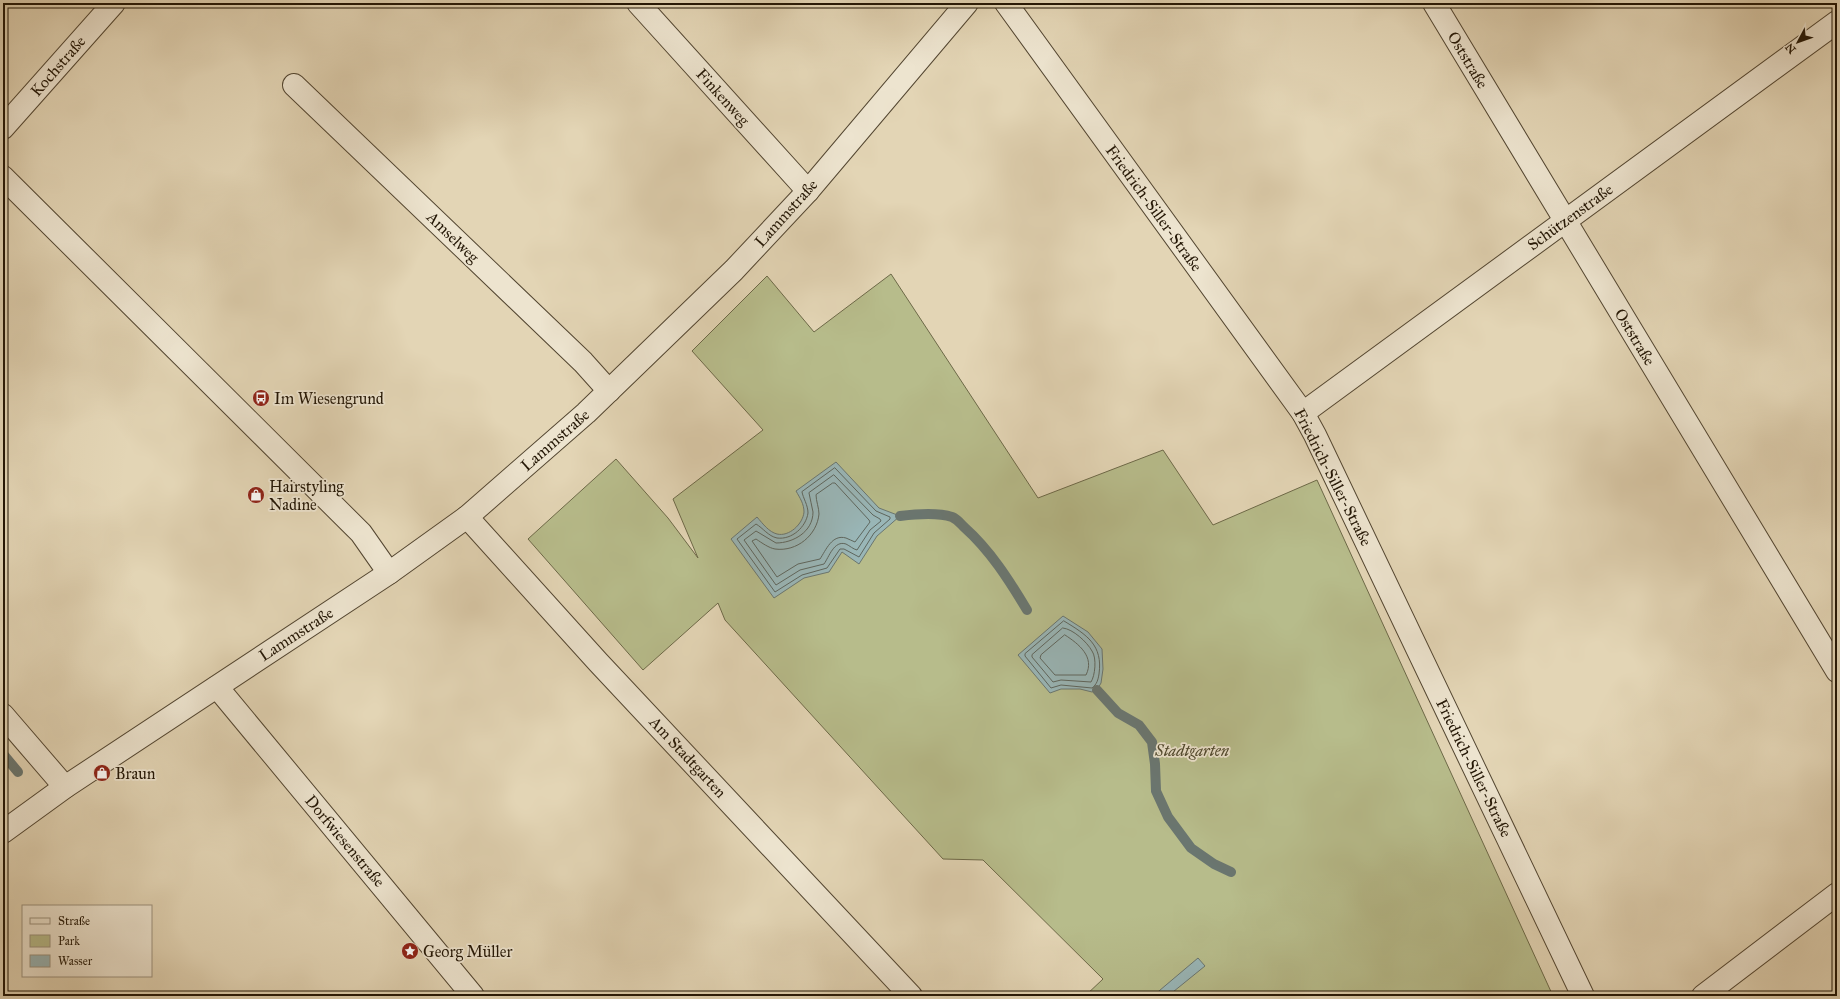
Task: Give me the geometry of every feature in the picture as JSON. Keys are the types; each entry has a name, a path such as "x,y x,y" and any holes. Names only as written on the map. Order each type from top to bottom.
{"street":[{"name":"Kochstraße","path":"3,128 114,3"},
{"name":"Finkenweg","path":"638,3 808,191"},
{"name":"Lammstraße","path":"3,832 65,787 389,573 467,517 586,413 734,270 808,191 967,3"},
{"name":"Friedrich-Siller-Straße","path":"1006,3 1303,413 1583,996"},
{"name":"Oststraße","path":"1434,3 1564,221 1837,671"},
{"name":"Schützenstraße","path":"1303,413 1837,22"},
{"name":"Amselweg","path":"294,85 584,362 609,391"},
{"path":"3,177 361,533 389,573"},
{"name":"Am Stadtgarten","path":"467,517 609,673 911,996"},
{"name":"Dorfwiesenstraße","path":"216,687 473,996"},
{"path":"3,715 65,787"},
{"path":"1703,996 1837,894"}],"green space":[{"name":"Stadtgarten","path":"891,274 1038,498 1163,450 1213,525 1317,480 1553,996 1085,996 1103,979 983,860 943,859 725,620 718,603 643,670 528,539 616,459 668,518 698,558 673,499 763,430 692,351 767,276 814,332"}],"water":[{"path":"836,462 879,508 900,516 877,536 859,564 842,552 829,572 804,578 774,598 731,539 757,517 769,530 774,533 786,534 791,532 801,521 804,512 803,504 796,491"},
{"path":"1063,616 1088,632 1102,649 1103,669 1101,683 1097,690 1092,692 1080,689 1061,689 1050,693 1018,655"},
{"path":"1198,958 1205,966 1168,996 1153,996"}],"waterway":[{"path":"900,516 933,514 946,515 956,519 991,555 1027,610"},
{"path":"1097,690 1118,713 1139,725 1152,742 1155,764 1156,791 1168,817 1191,848 1214,864 1231,872"},
{"path":"3,754 18,772"}],"place":[{"name":"Im Wiesengrund","path":"261,398"},
{"name":"Hairstyling Nadine","path":"256,495"},
{"name":"Braun","path":"102,773"},
{"name":"Georg Müller","path":"410,951"}]}
